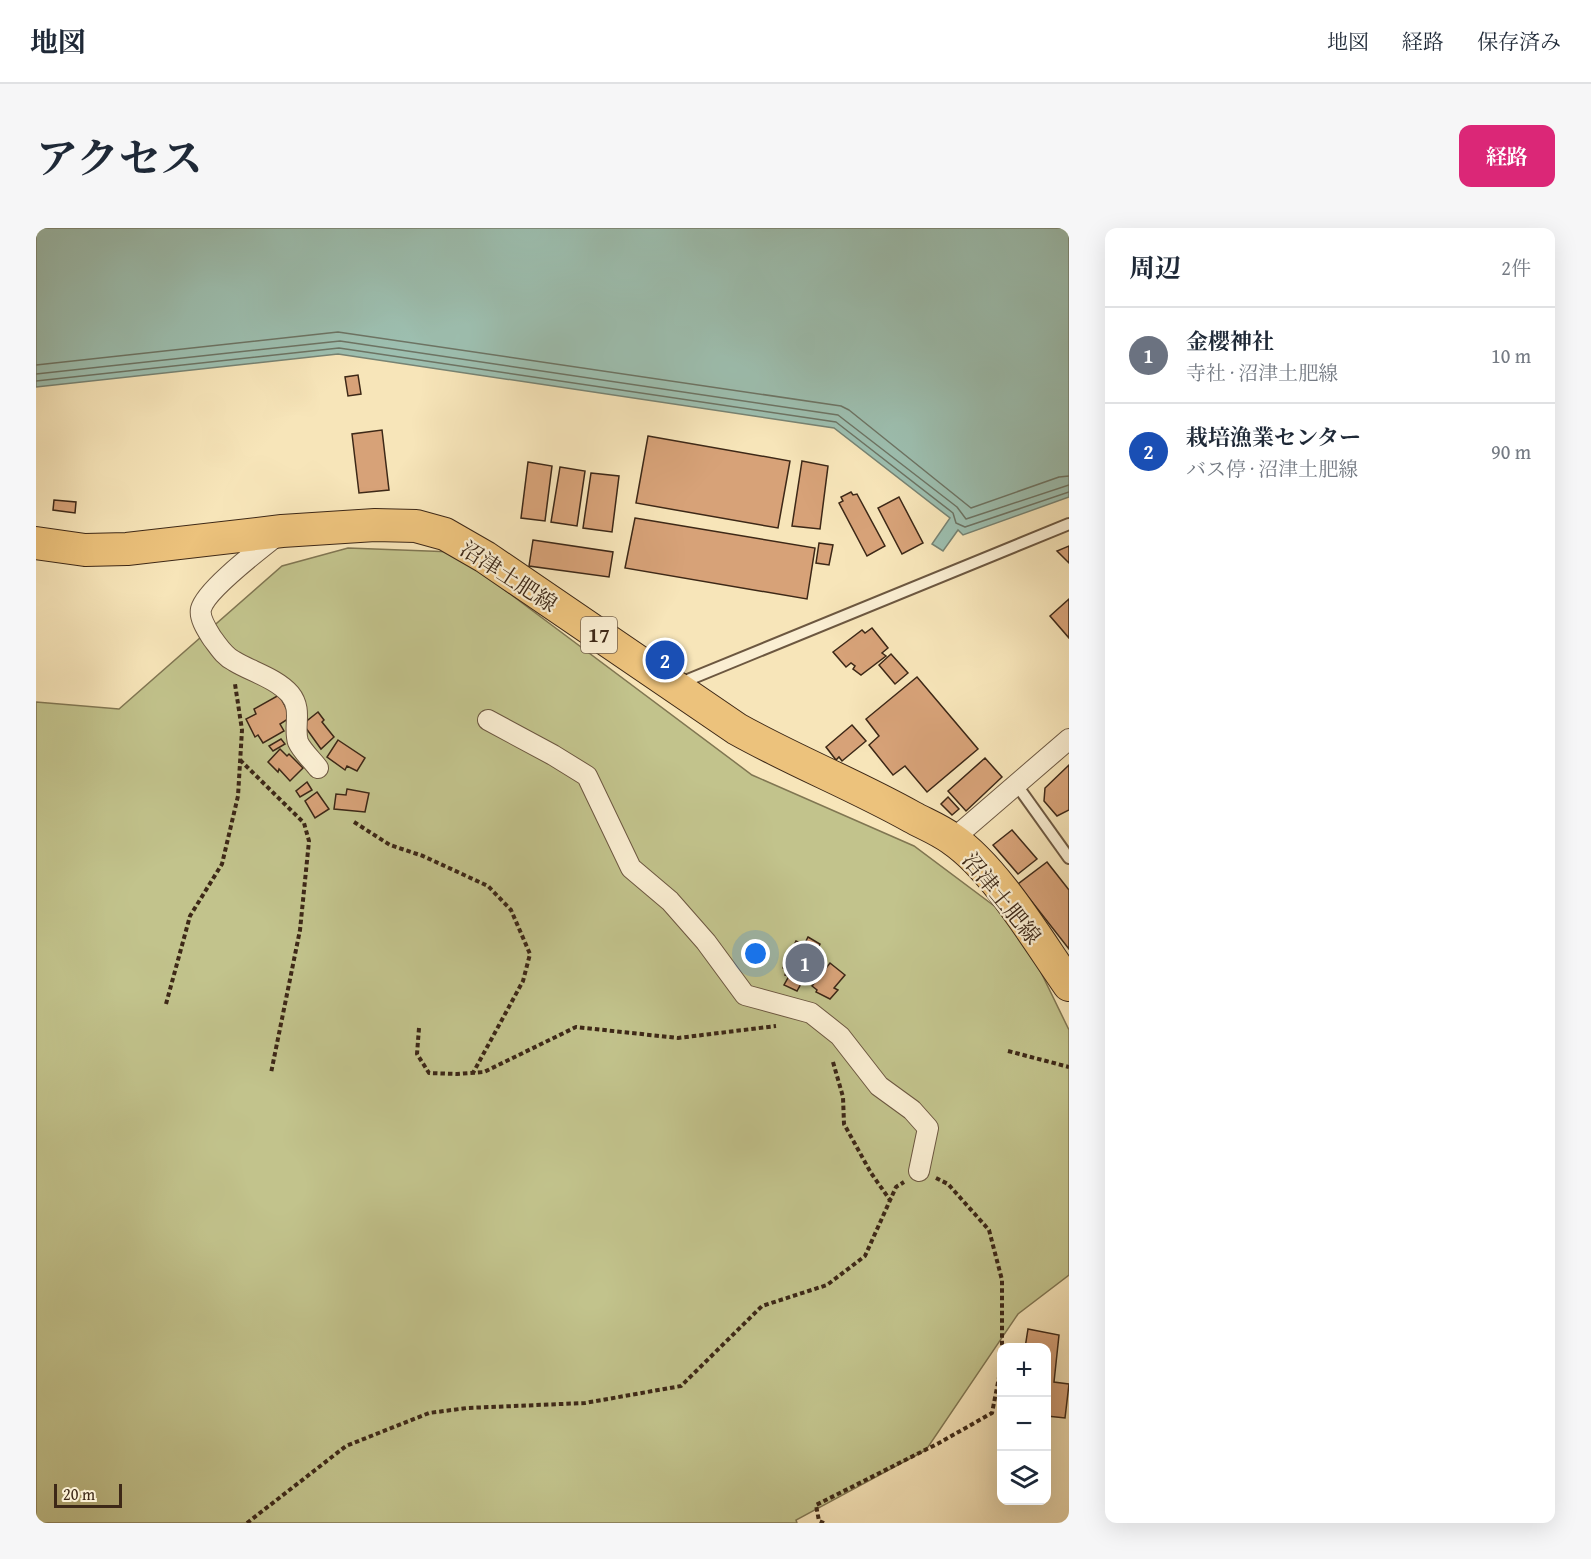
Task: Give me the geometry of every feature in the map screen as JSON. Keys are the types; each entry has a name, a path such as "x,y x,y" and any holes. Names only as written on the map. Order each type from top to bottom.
{"main road":[{"name":"沼津土肥線","path":"36,543 85,550 127,549 282,531 375,525 416,526 445,534 485,557 737,729 777,752 894,807 952,839 980,864 1069,985"}],"street":[{"path":"282,531 209,595 201,607 201,616 210,635 223,653 279,685 290,694 295,703 298,718 299,744 318,768"},
{"path":"488,720 553,755 586,776 631,868 670,901 706,942 745,995 811,1013 840,1036 879,1086 912,1110 928,1128 919,1171"},
{"path":"952,839 1069,739"}],"lane":[{"path":"672,686 1069,524"},
{"path":"1016,784 1069,858"}],"path":[{"path":"166,1004 190,916 222,864 238,796 242,730 232,660"},
{"path":"240,760 304,824 309,841 300,930 271,1073"},
{"path":"354,822 390,845 423,856 488,886 511,910 530,954 523,981 473,1073"},
{"path":"821,1021 843,1097 844,1124 871,1173 890,1200"},
{"path":"419,1028 417,1054 429,1073 473,1073 484,1072 576,1027 678,1038 777,1026"},
{"path":"1008,1051 1069,1067"},
{"path":"247,1523 346,1446 429,1413 467,1408 585,1403 681,1386 762,1306 828,1285 865,1256 896,1187 919,1171 948,1184 989,1230 1002,1280 1002,1343"},
{"path":"824,1523 819,1521 816,1505 939,1443 992,1413 997,1388"}],"green space":[{"path":"348,548 454,552 752,775 914,846 1017,923 1069,1030 1069,1275 1018,1314 926,1450 796,1520 797,1523 36,1523 36,702 119,709 282,566"}],"water":[{"path":"36,228 1069,228 1069,497 963,535 958,530 943,551 932,544 950,518 834,428 338,354 36,387"}],"building":[{"path":"358,375 361,394 348,396 345,377"},
{"path":"382,430 389,490 359,493 352,434"},
{"path":"648,436 790,461 778,528 636,503"},
{"path":"802,461 828,466 820,529 792,526"},
{"path":"528,462 552,466 545,521 521,518"},
{"path":"560,467 585,471 577,526 551,522"},
{"path":"591,473 619,476 612,532 583,528"},
{"path":"851,492 853,495 857,494 885,546 867,556 839,503 843,501 841,497"},
{"path":"899,497 923,543 902,554 878,508"},
{"path":"54,500 76,502 75,513 53,510"},
{"path":"635,518 815,548 807,599 625,568"},
{"path":"533,540 613,552 609,577 529,566"},
{"path":"819,543 833,545 829,565 816,563"},
{"path":"1069,546 1069,563 1057,551"},
{"path":"1069,599 1069,638 1050,616"},
{"path":"872,628 888,648 882,653 886,656 861,675 853,669 855,666 851,663 846,667 833,652 862,630 865,633"},
{"path":"891,654 908,673 895,684 879,665"},
{"path":"917,677 978,749 927,792 905,766 893,775 869,745 879,736 866,719"},
{"path":"279,695 291,717 280,724 284,731 263,743 258,735 255,737 246,719 256,714 254,709"},
{"path":"318,712 324,720 322,722 334,737 321,749 303,724"},
{"path":"852,725 866,741 842,761 839,757 836,760 826,747"},
{"path":"281,739 285,744 273,751 269,746"},
{"path":"338,740 365,758 357,771 347,766 345,770 327,757"},
{"path":"280,749 287,756 289,754 303,768 290,781 279,769 278,772 268,762"},
{"path":"985,758 1002,777 966,811 948,791"},
{"path":"1069,765 1069,810 1057,816 1044,801 1045,788"},
{"path":"307,782 312,790 300,797 296,791"},
{"path":"347,789 369,793 365,812 334,809 336,794 346,795"},
{"path":"317,792 329,809 315,818 305,801"},
{"path":"948,797 959,809 952,815 941,804"},
{"path":"1012,830 1037,859 1018,874 993,845"},
{"path":"1047,862 1069,890 1069,949 1018,884"},
{"path":"808,937 820,944 817,951 825,956 811,982 808,980 805,984 802,982 797,991 784,985 789,976 785,975 787,970 783,968 796,941 804,945"},
{"path":"830,963 845,975 834,988 838,990 830,999 816,992 817,990 812,986"},
{"path":"1028,1329 1059,1335 1054,1382 1069,1384 1065,1418 1051,1416 1051,1343 1026,1343"}],"place":[{"name":"栽培漁業センター","path":"665,660"},
{"name":"金櫻神社","path":"805,963"}]}
